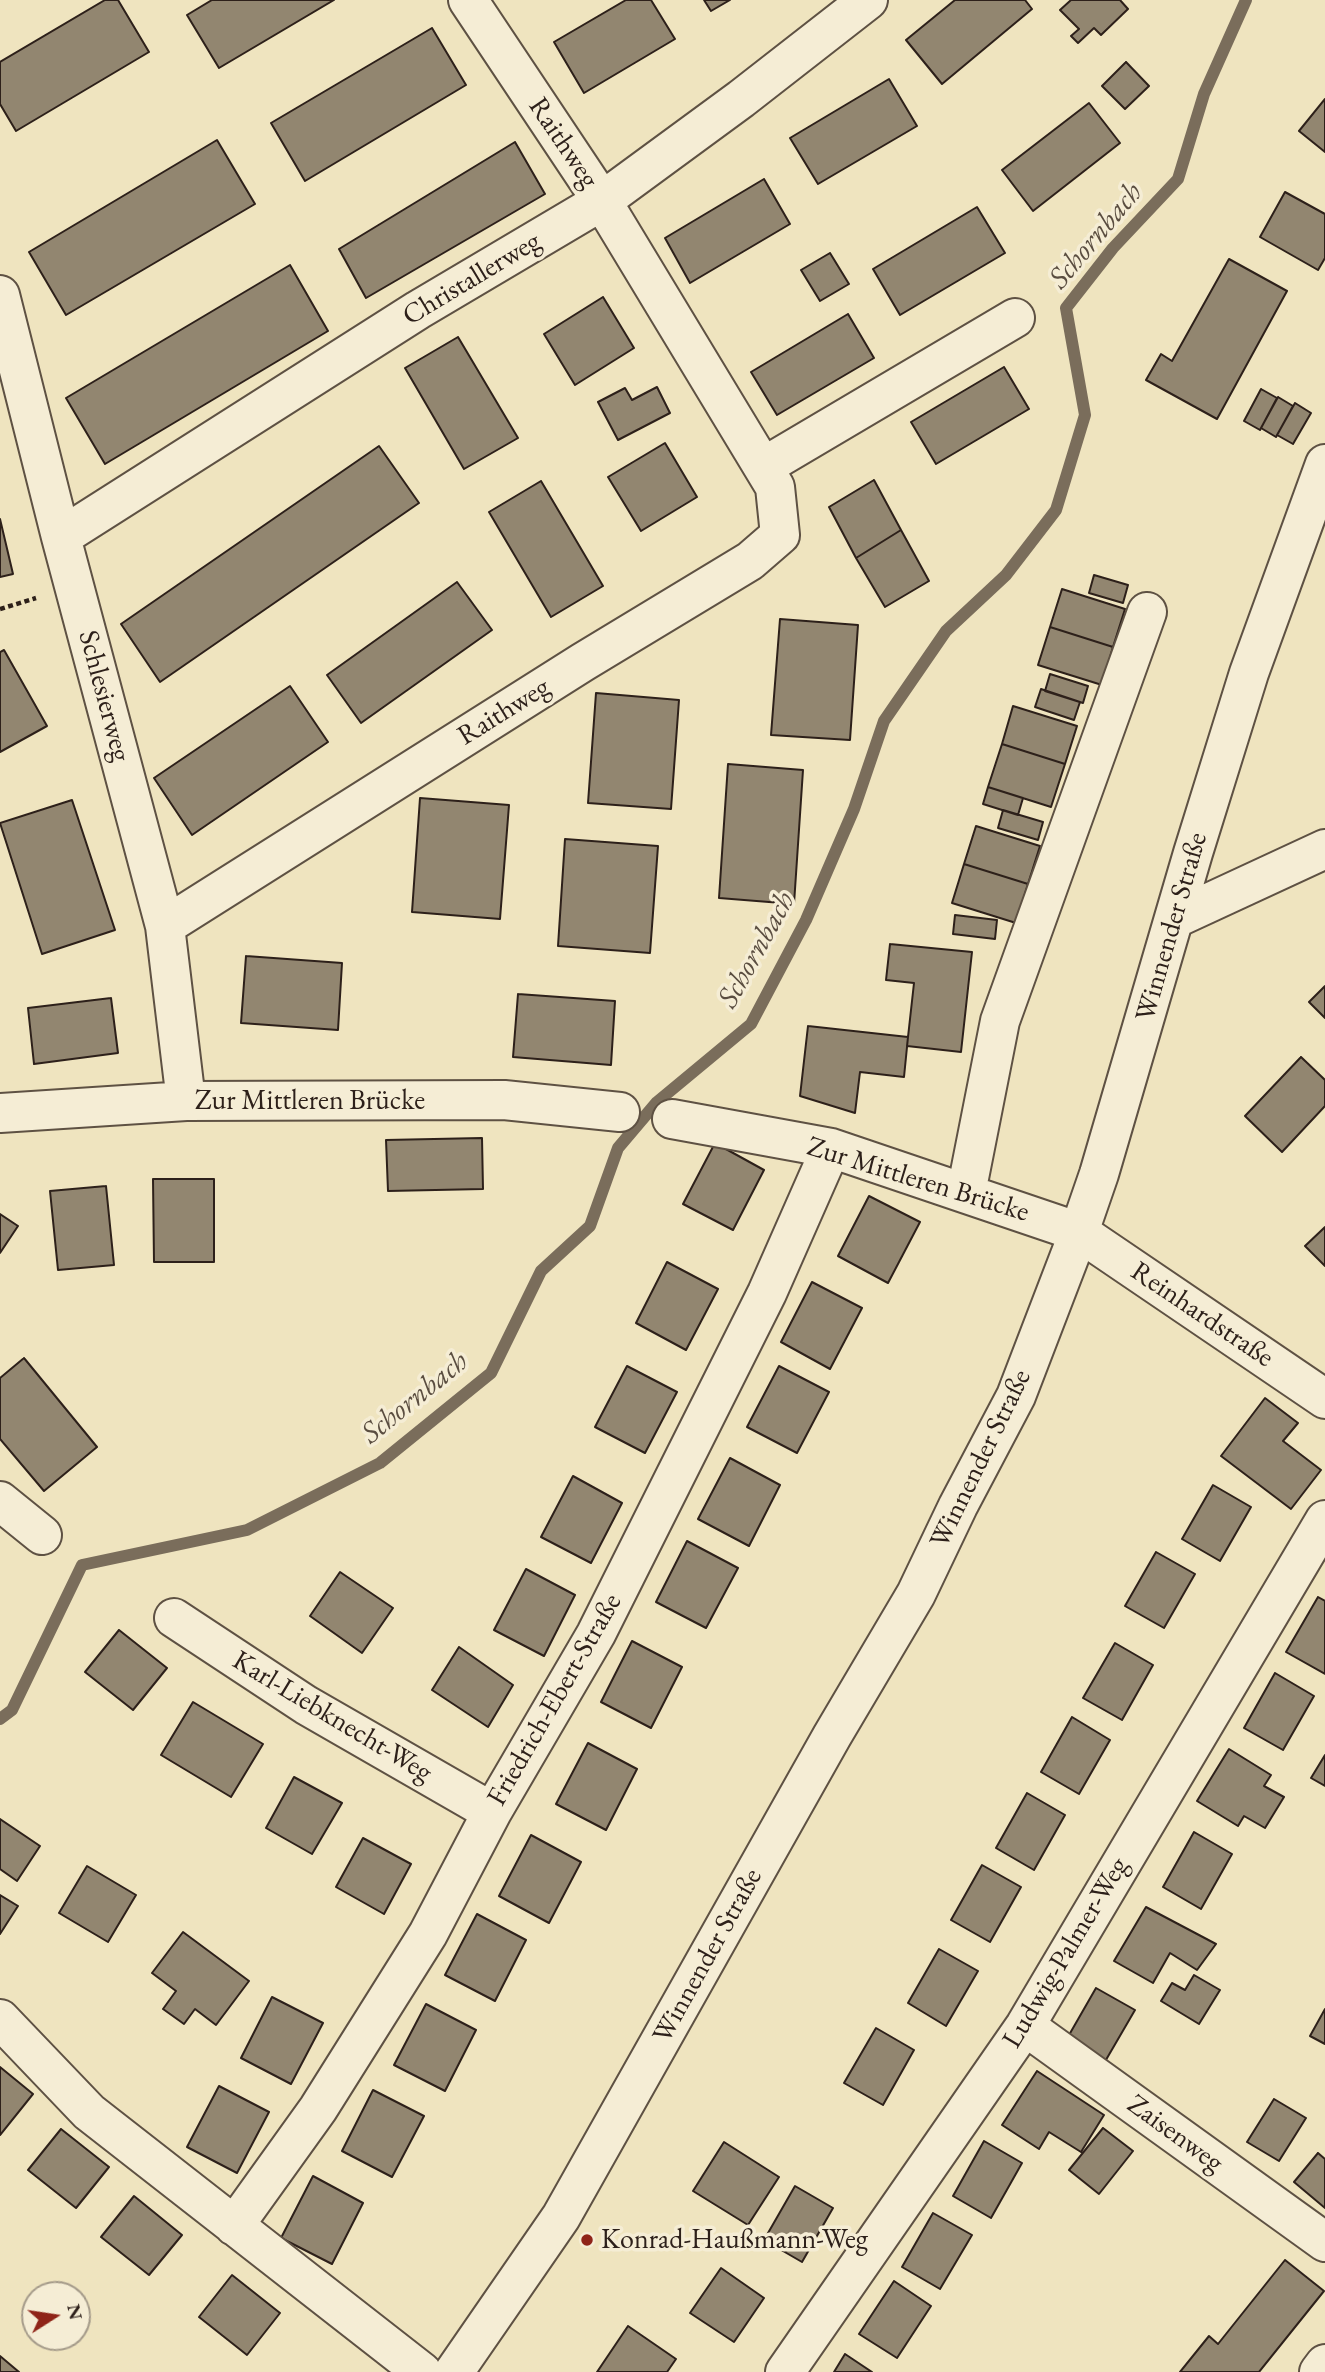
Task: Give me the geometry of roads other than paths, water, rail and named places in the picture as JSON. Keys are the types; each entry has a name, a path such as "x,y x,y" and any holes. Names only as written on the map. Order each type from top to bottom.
{"street":[{"name":"Raithweg","path":"165,926 583,662 750,561 780,535 775,487 603,201 468,0"},
{"name":"Christallerweg","path":"61,537 418,310 603,201 741,100 868,0"},
{"name":"Schlesierweg","path":"0,295 61,537 165,926 186,1101"},
{"path":"763,467 1015,318"},
{"name":"Winnender Straße","path":"454,2372 561,2217 832,1736 916,1594 958,1506 1016,1396 1080,1231 1099,1174 1249,673 1325,464"},
{"path":"966,1193 1000,1021 1147,612"},
{"path":"1174,919 1325,849"},
{"name":"Zur Mittleren Brücke","path":"0,1113 186,1101 504,1100 620,1112"},
{"name":"Zur Mittleren Brücke","path":"672,1119 831,1148 1080,1231"},
{"name":"Friedrich-Ebert-Straße","path":"234,2226 318,2109 428,1934 492,1812 596,1634 767,1293 831,1148"},
{"name":"Reinhardstraße","path":"1080,1231 1325,1399"},
{"path":"0,1501 42,1535"},
{"name":"Ludwig-Palmer-Weg","path":"785,2372 1025,2026 1325,1520"},
{"name":"Karl-Liebknecht-Weg","path":"174,1618 306,1705 492,1812"},
{"path":"0,2019 89,2112 422,2372"},
{"name":"Zaisenweg","path":"1025,2026 1325,2242"},
{"path":"1319,2372 1325,2364"}],"waterway":[{"name":"Schornbach","path":"0,1719 12,1710 82,1565 247,1530 380,1463 491,1373 541,1271 590,1226 618,1148 657,1102 751,1024 806,920 854,809 884,721 946,631 1006,575 1056,510 1085,415 1066,308 1113,248 1178,179 1204,94 1246,0"}],"place":[{"name":"Konrad-Haußmann-Weg","path":"587,2240"}]}
